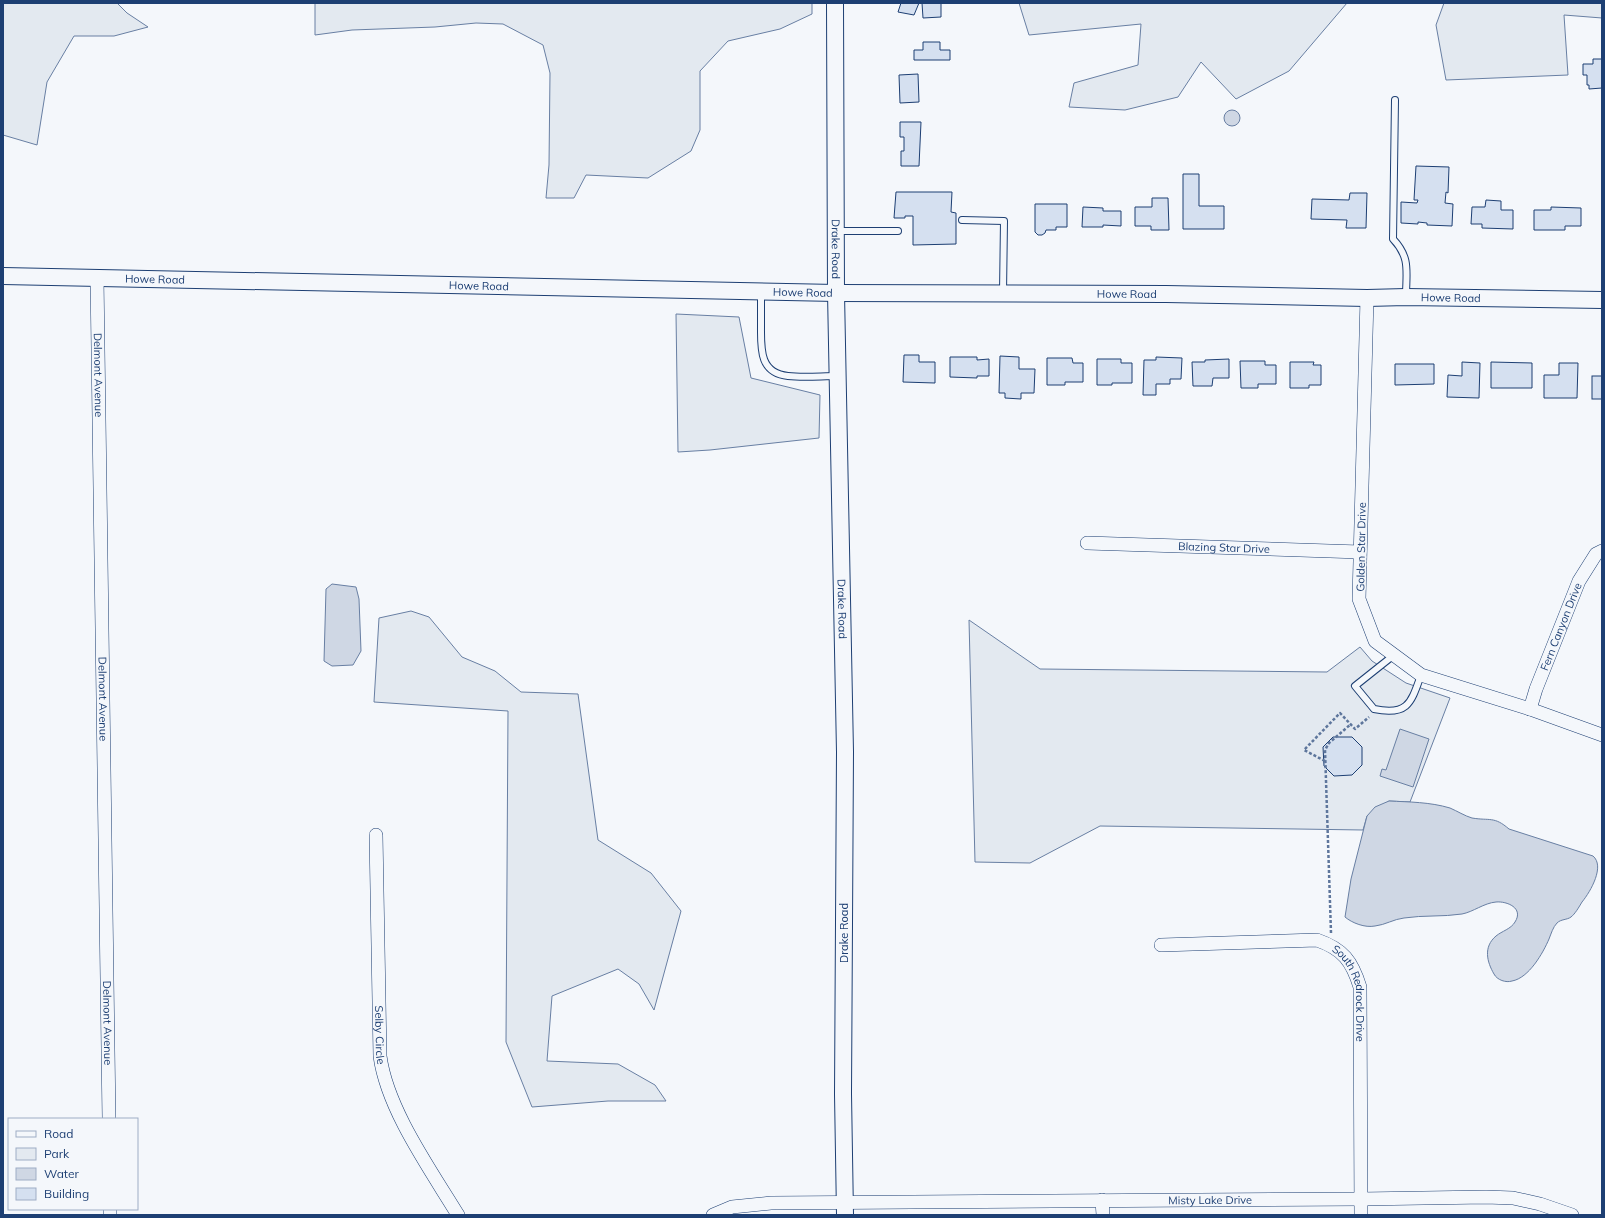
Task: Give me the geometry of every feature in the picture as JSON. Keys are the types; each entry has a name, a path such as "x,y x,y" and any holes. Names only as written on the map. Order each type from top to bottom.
{"street":[{"name":"Drake Road","path":"835,3 836,293 845,752 843,1078 844,1209"},
{"name":"Howe Road","path":"3,276 761,292 1166,294 1367,298 1406,297 1602,300"},
{"name":"Delmont Avenue","path":"97,278 109,1118"},
{"name":"Golden Star Drive","path":"1367,298 1359,599 1375,641 1421,675 1530,709 1602,735"},
{"name":"Blazing Star Drive","path":"1087,543 1360,552"},
{"name":"Fern Canyon Drive","path":"1530,709 1536,689 1579,581 1596,554 1602,551"},
{"name":"Selby Circle","path":"376,835 380,1056 382,1071 392,1100 404,1124 458,1215"},
{"name":"South Redrock Drive","path":"1161,945 1317,940 1332,946 1346,958 1355,970 1360,987 1361,1215"},
{"name":"Misty Lake Drive","path":"714,1215 732,1207 772,1203 844,1209 1102,1200 1486,1197 1513,1198 1540,1204 1572,1215"},
{"path":"1102,1200 1103,1215"}],"lane":[{"path":"1395,100 1393,239 1405,255 1406,297"},
{"path":"962,220 1004,221 1003,293"},
{"path":"836,231 898,231"},
{"path":"761,292 761,347 763,358 768,368 778,374 788,376 838,376"},
{"path":"1394,655 1355,686 1374,710 1387,712 1401,710 1412,699 1421,675"}],"path":[{"path":"1325,761 1304,750 1340,713 1356,729 1366,721 1374,710"},
{"path":"1332,946 1325,750 1329,743 1351,724"}],"green space":[{"path":"3,3 117,3 127,13 148,27 114,36 74,36 47,82 37,145 3,135"},
{"path":"315,3 812,3 812,14 780,29 728,41 700,71 700,130 691,151 648,178 586,175 574,198 546,198 549,165 550,73 543,45 503,24 476,23 435,27 352,30 315,35"},
{"path":"1019,3 1347,3 1289,71 1236,99 1201,62 1178,97 1125,110 1069,107 1074,83 1138,65 1141,24 1029,35"},
{"path":"1444,3 1602,3 1602,18 1564,15 1568,75 1446,80 1436,25"},
{"path":"676,314 739,317 751,378 820,395 819,438 678,452"},
{"path":"411,611 429,617 462,657 495,671 521,692 578,694 598,840 651,873 681,911 654,1010 639,984 618,969 552,996 547,1061 618,1064 655,1085 666,1101 608,1101 532,1107 506,1042 508,711 374,702 379,618"},
{"path":"969,620 1040,669 1327,672 1360,647 1372,661 1406,683 1450,698 1410,802 1389,801 1367,816 1363,830 1100,826 1030,863 975,862"}],"water":[{"path":"1232,110 1239,115 1240,118 1235,125 1232,126 1225,121 1224,118 1229,111"},
{"path":"332,584 356,587 359,599 361,651 353,665 332,666 324,661 326,589"},
{"path":"1400,729 1429,739 1413,787 1380,776 1382,769 1386,770"},
{"path":"1389,801 1427,803 1450,808 1472,818 1499,822 1509,829 1593,856 1598,866 1593,885 1574,914 1557,923 1543,951 1530,970 1518,979 1510,982 1495,976 1488,960 1489,945 1492,940 1511,926 1517,917 1516,909 1509,904 1496,902 1462,914 1404,918 1371,926 1351,921 1345,917 1351,879 1367,816 1375,807"}],"building":[{"path":"901,3 919,3 914,15 898,12"},
{"path":"922,3 941,3 941,17 923,18"},
{"path":"923,42 940,42 940,50 950,50 950,60 914,60 914,50 923,50"},
{"path":"1593,59 1602,59 1602,88 1589,89 1589,85 1587,85 1587,75 1583,75 1583,64 1593,64"},
{"path":"918,74 919,102 900,103 899,75"},
{"path":"900,122 921,122 919,166 901,166 901,151 904,151 904,137 900,137"},
{"path":"1416,166 1449,167 1448,193 1446,192 1445,203 1453,204 1452,226 1427,225 1427,223 1418,222 1418,224 1401,223 1401,202 1417,203 1418,200 1414,200"},
{"path":"1183,174 1199,174 1199,206 1224,206 1224,229 1183,229"},
{"path":"896,192 952,192 951,212 956,213 956,244 913,245 913,216 894,218"},
{"path":"1350,193 1367,193 1366,228 1346,228 1347,220 1311,219 1312,199 1349,200"},
{"path":"1152,198 1168,198 1169,230 1151,230 1151,226 1135,226 1135,207 1152,207"},
{"path":"1486,200 1501,201 1501,210 1513,210 1513,229 1482,228 1482,224 1471,224 1472,207 1485,207"},
{"path":"1035,204 1067,204 1067,227 1056,227 1056,230 1046,230 1042,235 1038,235 1035,232"},
{"path":"1083,207 1103,208 1103,211 1121,211 1121,226 1103,225 1103,227 1082,227"},
{"path":"1551,207 1581,208 1581,226 1565,226 1565,230 1534,230 1534,210 1551,210"},
{"path":"904,355 919,355 919,362 935,362 935,383 903,382"},
{"path":"1000,356 1019,357 1019,369 1035,369 1034,393 1021,393 1021,399 1005,398 1005,393 999,393"},
{"path":"950,357 977,357 977,360 989,359 989,376 977,376 977,378 950,377"},
{"path":"1156,357 1182,358 1181,379 1170,379 1170,384 1156,384 1156,395 1143,395 1144,360 1156,360"},
{"path":"1047,358 1072,358 1073,363 1083,363 1083,382 1065,382 1065,385 1047,385"},
{"path":"1097,359 1121,359 1121,363 1132,363 1132,383 1097,385"},
{"path":"1229,359 1229,378 1213,378 1212,386 1193,386 1192,362"},
{"path":"1240,361 1265,361 1265,365 1276,365 1276,384 1258,384 1258,388 1241,388"},
{"path":"1290,362 1314,362 1313,365 1321,365 1321,385 1309,385 1309,388 1290,388"},
{"path":"1462,362 1480,363 1479,398 1447,397 1448,375 1462,376"},
{"path":"1491,362 1532,363 1532,388 1491,388"},
{"path":"1559,363 1578,363 1577,398 1544,398 1544,375 1559,375"},
{"path":"1395,364 1434,364 1434,384 1395,385"},
{"path":"1592,376 1602,376 1602,399 1592,399"},
{"path":"1333,737 1352,737 1362,747 1362,765 1352,775 1334,776 1324,766 1323,747"}]}
